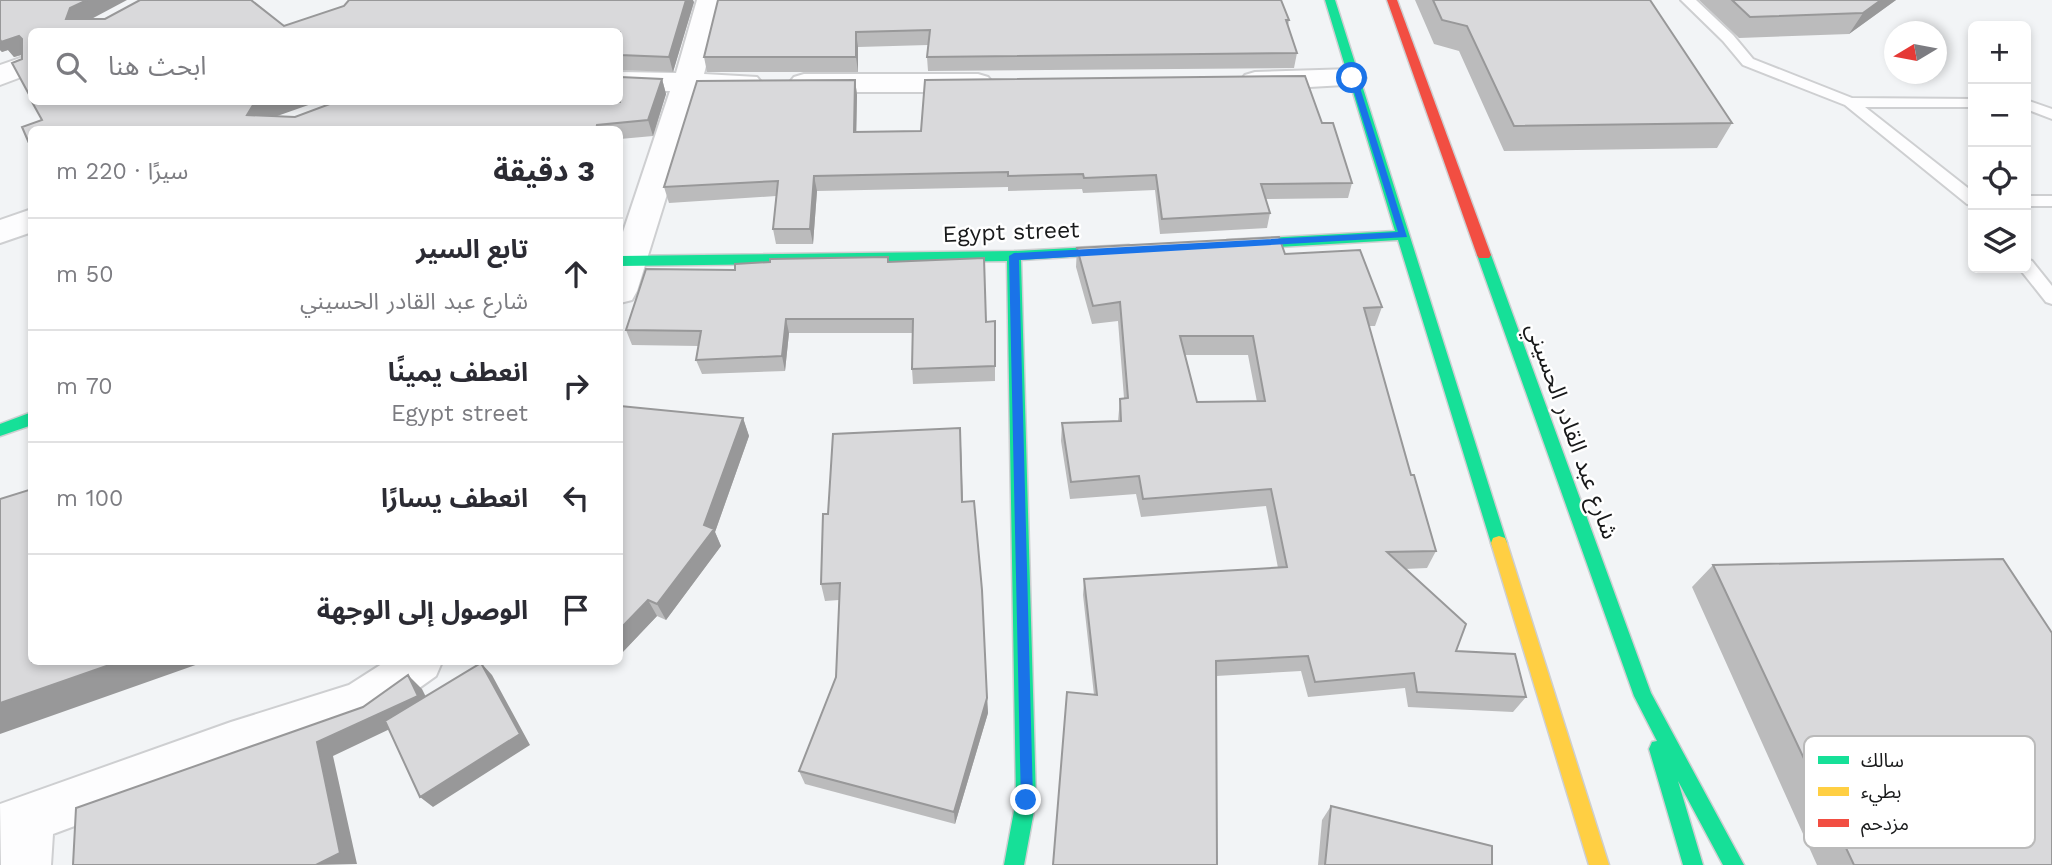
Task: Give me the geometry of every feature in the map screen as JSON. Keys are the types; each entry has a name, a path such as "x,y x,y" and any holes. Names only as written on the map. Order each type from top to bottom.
{"main road":[{"path":"1330,0 1352,78 1404,235 1599,865"},
{"name":"شارع عبد القادر الحسيني","path":"1392,0 1643,696 1734,865"},
{"path":"1209,246 1404,235"},
{"name":"Egypt street","path":"625,261 1014,256 1144,249"},
{"path":"1014,256 1026,800 1014,865"},
{"path":"1643,696 1693,865"}],"street":[{"path":"625,261 687,84 710,0"},
{"path":"0,76 28,64"},
{"path":"1223,82 1352,78"},
{"path":"623,81 687,84 1003,83"},
{"path":"0,232 28,222"},
{"path":"26,865 15,822 361,703 384,690 416,665"}],"lane":[{"path":"1688,0 1728,38 1748,62 1850,102 1968,196"},
{"path":"1850,102 1968,103"},
{"path":"2031,106 2052,114"},
{"path":"2031,201 2052,201"},
{"path":"2031,271 2052,298"}],"building":[{"path":"0,0 87,0 70,8 66,19 105,19 140,0 251,0 284,26 344,6 349,0 686,0 669,57 623,55 623,28 28,28 28,93 12,63 22,59 22,39 19,36 1,42"},
{"path":"718,0 1281,0 1297,53 927,57 930,30 856,32 856,57 704,57"},
{"path":"1433,0 1650,0 1732,123 1514,126 1467,26 1442,20"},
{"path":"1732,0 1881,0 1863,13 1750,17"},
{"path":"1305,76 1322,123 1333,123 1352,183 1261,184 1270,213 1162,219 1156,175 1084,178 1083,174 1008,176 1008,172 814,176 810,229 773,229 778,181 664,187 697,81 855,80 854,132 921,131 925,80"},
{"path":"623,77 662,79 648,120 597,126 28,126 28,141 22,127 42,120 34,105 253,105 247,115 295,117 327,105 623,105"},
{"path":"1279,237 1285,254 1360,250 1382,307 1364,308 1411,475 1414,475 1436,551 1387,552 1466,624 1456,651 1515,654 1526,697 1417,692 1414,673 1315,682 1308,656 1216,661 1217,865 1053,865 1067,692 1097,695 1084,579 1287,567 1271,489 1143,499 1139,476 1071,482 1062,423 1121,421 1120,399 1128,398 1120,302 1093,306 1077,248","holes":["1180,336 1253,336 1265,401 1197,402"]},
{"path":"888,257 888,262 984,258 986,322 995,321 995,366 912,369 913,319 786,319 782,356 696,360 701,331 626,330 646,269 735,270 735,264 770,262 770,259"},
{"path":"623,406 743,418 704,525 714,529 657,604 648,600 623,626"},
{"path":"960,428 962,502 974,501 982,590 987,698 954,812 799,771 836,677 840,583 821,584 823,514 828,514 833,434"},
{"path":"28,490 28,665 109,665 0,703 0,499"},
{"path":"2003,559 2052,633 2052,865 1854,865 1846,848 2035,848 2035,736 1804,736 1804,759 1713,565"},
{"path":"478,665 482,665 520,734 420,797 385,721"},
{"path":"408,675 418,696 317,742 340,853 316,865 73,865 76,808 363,707"},
{"path":"1331,806 1492,846 1492,865 1325,865"}],"traffic: fast":[{"path":"1330,0 1499,543"},
{"path":"1227,245 1403,235"},
{"path":"623,261 1014,256 1129,250"},
{"path":"1484,255 1643,696 1734,865"},
{"path":"1014,256 1026,800 1014,865"},
{"path":"0,430 28,420"},
{"path":"1659,749 1693,865"}],"traffic: slow":[{"path":"1499,543 1599,865"}],"traffic: jam":[{"path":"1392,0 1484,255"}],"route":[{"path":"1026,800 1014,256 1404,235 1352,78"}]}
